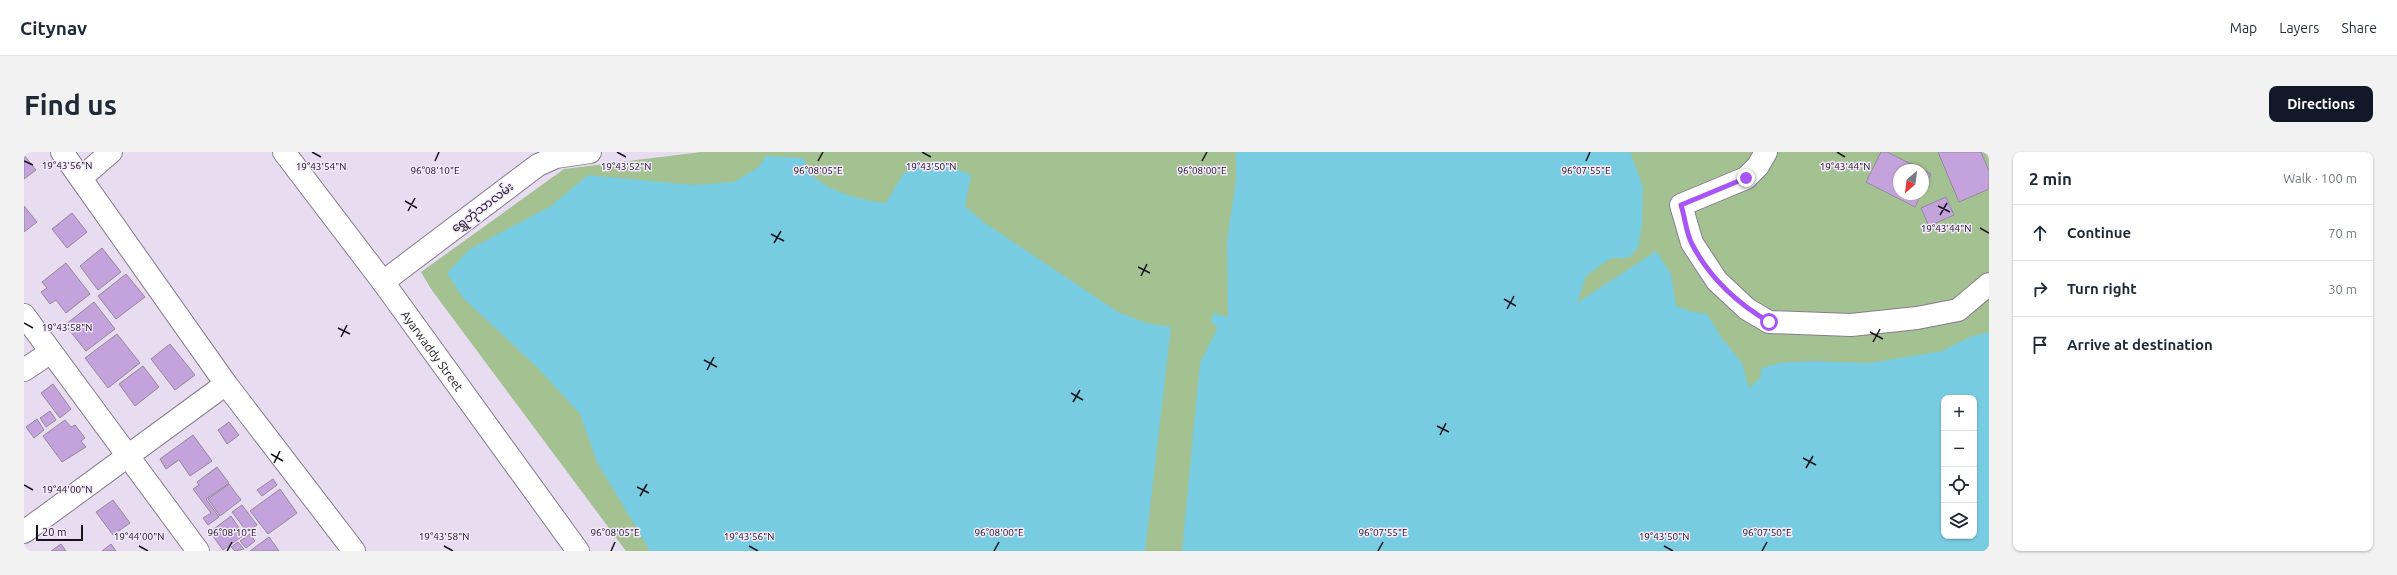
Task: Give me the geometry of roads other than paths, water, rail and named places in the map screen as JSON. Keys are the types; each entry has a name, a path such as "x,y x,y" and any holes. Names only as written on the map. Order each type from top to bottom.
{"street":[{"path":"62,152 226,384 354,551"},
{"path":"81,178 111,152"},
{"name":"Ayarwaddy Street","path":"284,152 383,282 578,551"},
{"name":"ရွှေဘုံသာလမ်း","path":"383,282 554,154 590,152"},
{"path":"1766,152 1758,166 1746,178 1681,205 1692,243 1717,281 1747,309 1769,322 1851,325 1917,318 1958,310 1989,284"},
{"path":"24,315 198,551"},
{"path":"24,370 51,352"},
{"path":"24,532 226,384"}],"water":[{"path":"1236,152 1630,152 1643,187 1642,224 1638,248 1628,258 1611,258 1586,276 1577,303 1656,251 1671,274 1676,306 1694,312 1707,314 1721,337 1742,363 1749,388 1761,377 1761,368 1780,363 1811,361 1867,363 1882,361 1942,351 1970,337 1989,332 1989,551 1182,551 1200,363 1218,327 1211,322 1213,313 1228,317 1227,240 1236,181"},
{"path":"766,156 803,158 814,177 829,187 858,198 886,203 903,174 921,164 939,161 971,175 965,206 982,221 1118,312 1146,323 1171,327 1145,551 650,551 597,462 580,414 538,368 463,298 447,273 470,249 551,206 588,175 693,185 734,182 759,167"}]}
